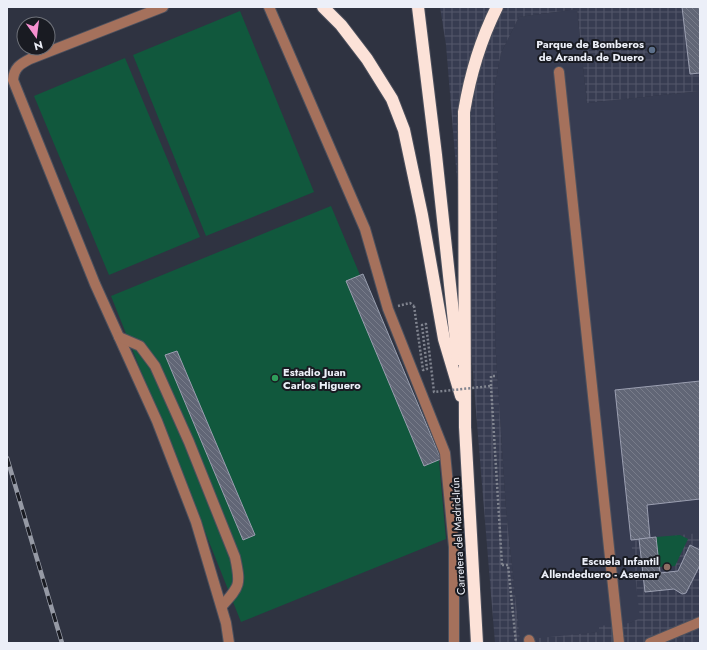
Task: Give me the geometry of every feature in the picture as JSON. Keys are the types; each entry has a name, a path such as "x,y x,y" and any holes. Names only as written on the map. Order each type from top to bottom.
{"highway":[{"path":"323,7 341,25 367,59 392,99 404,130 422,215 444,339 462,400"},
{"path":"418,7 436,155 465,428"},
{"path":"465,428 464,112 469,80 477,54 497,7"},
{"name":"Carretera del Madrid-Irún","path":"465,428 477,643"}],"street":[{"path":"163,7 30,59 20,64 14,72 12,80 95,284 157,421 196,522 222,606 230,643"},
{"path":"269,7 365,229 388,309 444,454 454,547 454,643"},
{"path":"559,72 619,643"},
{"path":"119,337 140,346 155,366 189,442 235,557 239,575 236,589 222,606"},
{"path":"650,643 700,622"}],"path":[{"path":"388,309 410,303 414,306 423,370 427,369 422,325 426,324 434,392 491,386"},
{"path":"497,376 491,376 491,386 502,565 508,565 516,643"}],"shaded area":[{"path":"440,7 700,7 700,91 587,103 577,9 519,17 501,53 493,95 498,166 495,340 506,510 520,640 599,632 599,626 630,623 640,618 631,540 700,533 700,643 495,643 446,45"},
{"path":"577,9 587,103 700,91 700,594 630,623 600,632 520,641 506,510 495,340 498,166 493,95 501,53 519,17"}],"green space":[{"path":"240,11 314,192 206,236 133,55"},
{"path":"125,58 200,237 109,275 34,96"},
{"name":"Estadio Juan Carlos Higuero","path":"331,206 360,275 363,274 441,459 439,461 446,539 241,622 111,296"},
{"path":"680,535 688,539 675,566 659,567 656,537"}],"building":[{"path":"682,7 700,7 700,73 690,74"},
{"path":"363,274 441,459 424,466 346,281"},
{"path":"177,351 255,535 243,540 165,355"},
{"path":"700,381 700,499 647,505 650,538 631,540 615,390"},
{"path":"656,537 660,573 678,571 690,545 700,550 700,565 686,593 682,594 674,589 645,592 639,539"}],"railway":[{"path":"7,458 62,643"}],"place":[{"name":"Parque de Bomberos de Aranda de Duero","path":"652,50"},
{"name":"Estadio Juan Carlos Higuero","path":"275,378"},
{"name":"Escuela Infantil Allendeduero - Asemar","path":"667,567"}]}
